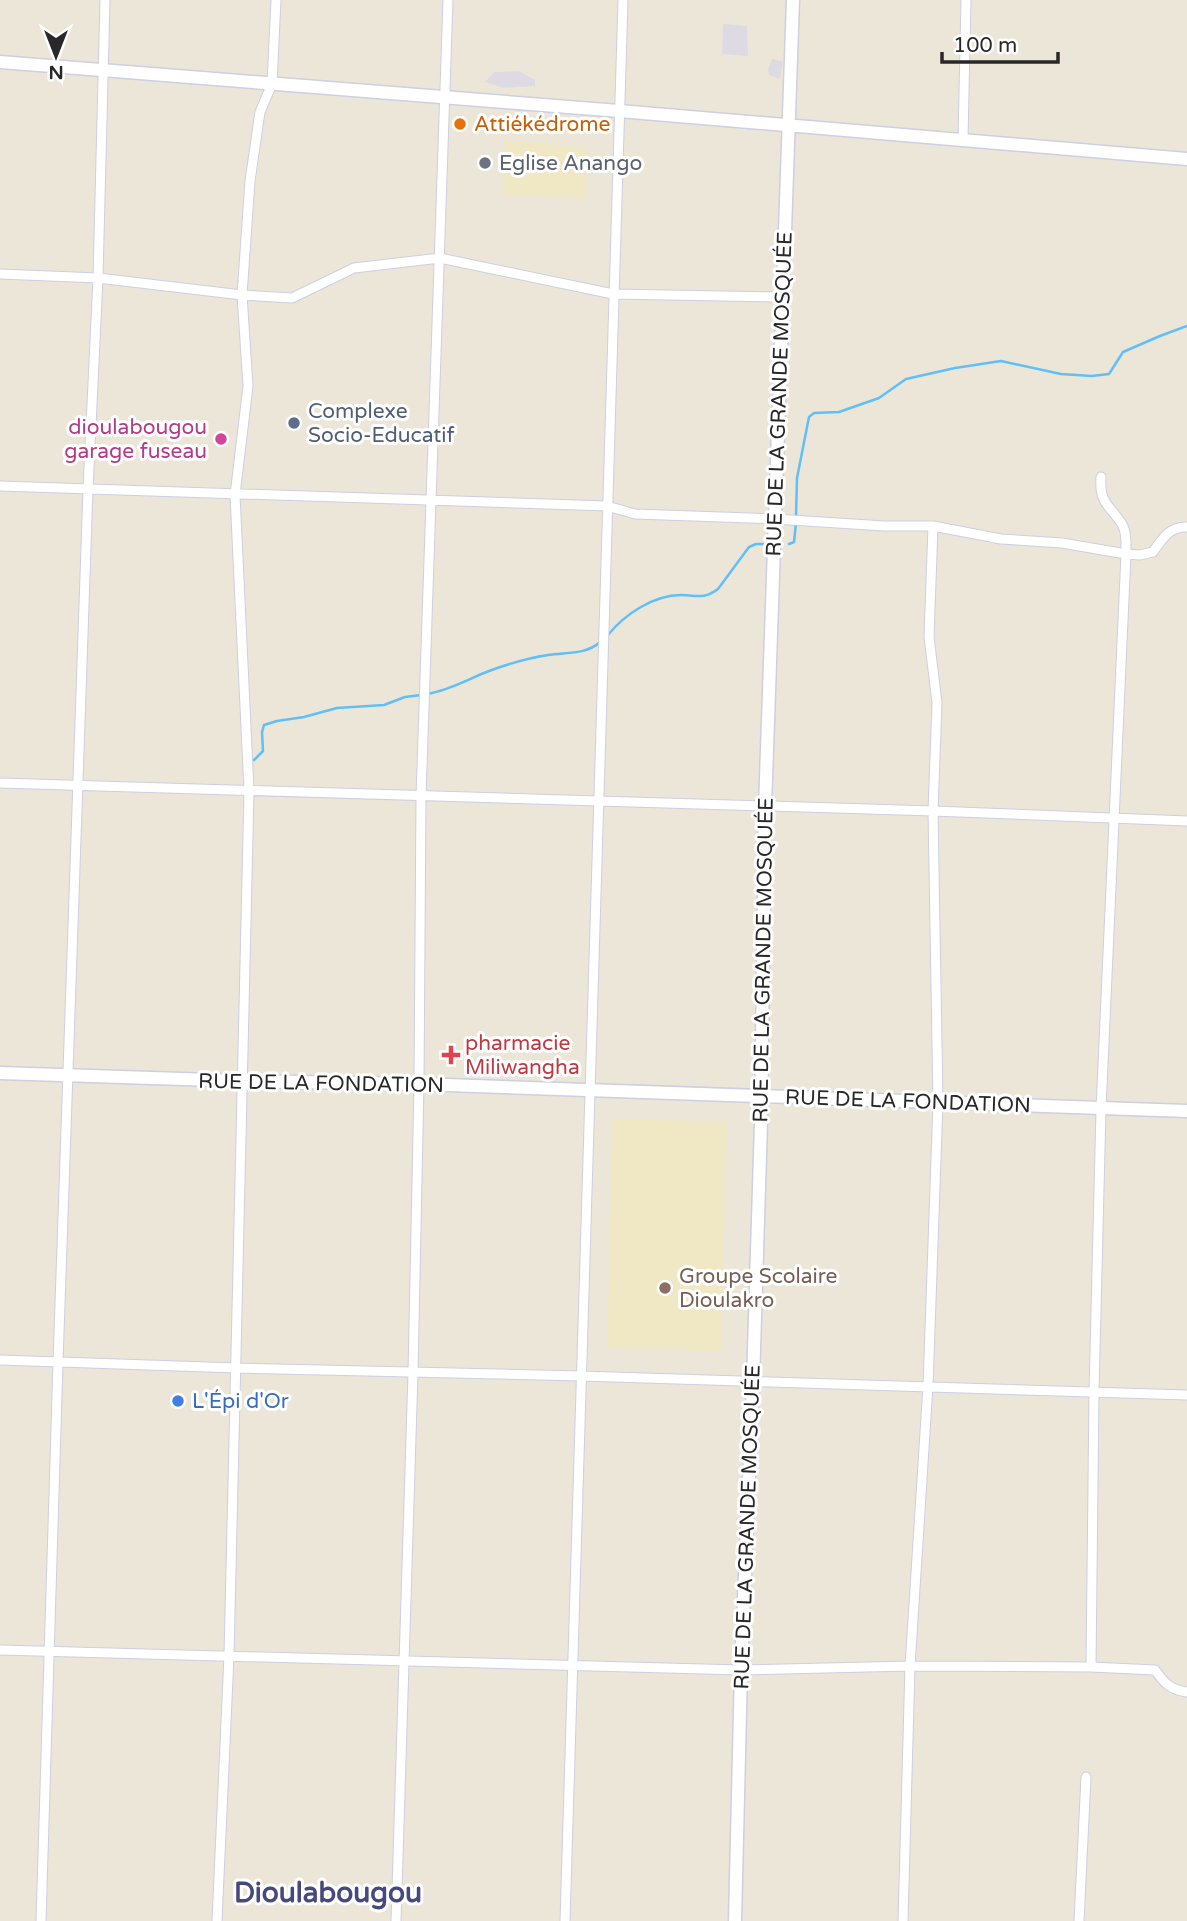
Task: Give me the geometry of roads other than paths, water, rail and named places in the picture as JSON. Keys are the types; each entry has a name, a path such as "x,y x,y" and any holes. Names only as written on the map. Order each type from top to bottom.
{"street":[{"path":"41,1921 106,0"},
{"path":"217,1921 229,1656 249,791 235,495 248,386 242,295 252,169 260,112 272,84 276,0"},
{"path":"396,1921 413,1373 421,796 448,0"},
{"path":"565,1921 622,0"},
{"name":"RUE DE LA GRANDE MOSQUÉE","path":"735,1921 740,1670 762,1096 765,807 793,0"},
{"path":"963,139 966,0"},
{"path":"0,62 1187,159"},
{"path":"0,274 98,278 242,295 292,298 354,268 440,258 613,294 781,297"},
{"path":"1091,1667 1101,1109 1126,554 1124,528 1105,504 1100,490 1101,477"},
{"path":"0,486 607,506 635,514 933,526 1001,540 1062,543 1140,555 1153,552 1165,534 1181,526 1187,527"},
{"path":"904,1921 910,1666 928,1386 938,1102 933,811 937,703 929,636 933,526"},
{"path":"0,783 1187,821"},
{"name":"RUE DE LA FONDATION","path":"0,1073 243,1082 419,1084 1187,1111"},
{"path":"0,1360 1187,1395"},
{"path":"0,1650 740,1670 910,1666 1091,1667 1155,1670 1176,1691 1187,1692"},
{"path":"1079,1921 1086,1777"}],"waterway":[{"path":"796,517 797,478 809,417 814,413 839,412 879,398 906,379 1001,361 1061,374 1109,374 1123,352 1187,326"},
{"path":"789,544 794,542 796,523"},
{"path":"608,635 622,620 650,602 670,596 708,595 718,589 749,547 763,544"},
{"path":"427,694 511,664 541,656 582,651 600,642"},
{"path":"254,760 263,751 264,725 337,708 384,705 405,697 421,695"}],"place":[{"name":"Attiékédrome","path":"460,124"},
{"name":"Eglise Anango","path":"485,163"},
{"name":"Complexe Socio-Educatif","path":"294,423"},
{"name":"dioulabougou garage fuseau","path":"221,439"},
{"name":"pharmacie Miliwangha","path":"451,1055"},
{"name":"Groupe Scolaire Dioulakro","path":"665,1288"},
{"name":"L'Épi d'Or","path":"178,1401"}],"district":[{"name":"Dioulabougou","path":"328,1892"}]}
